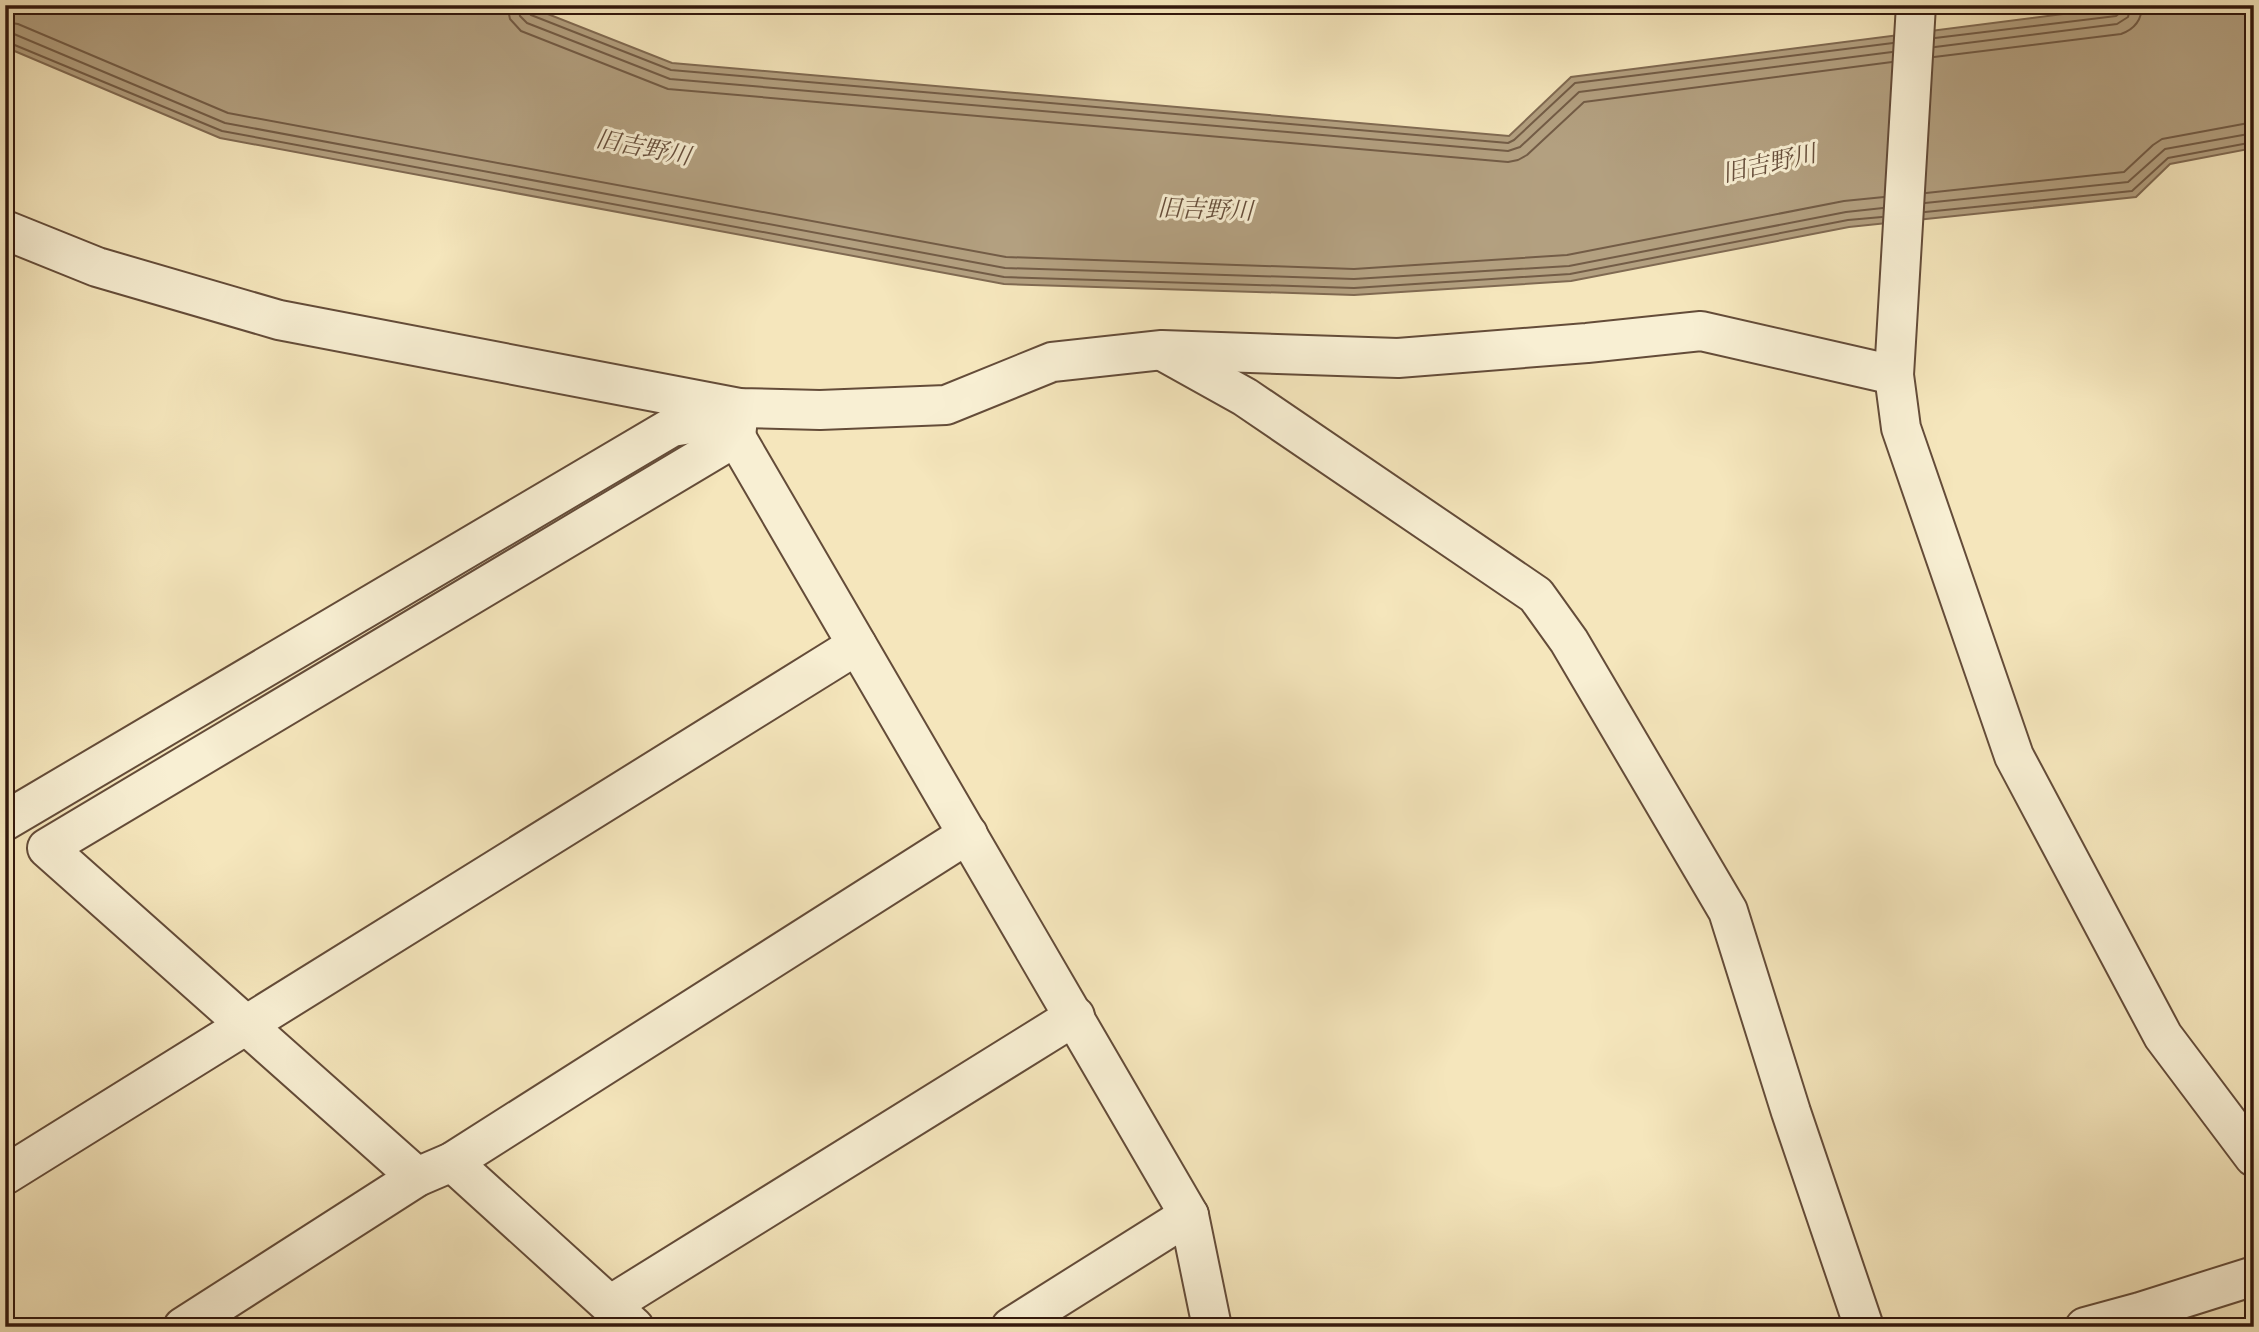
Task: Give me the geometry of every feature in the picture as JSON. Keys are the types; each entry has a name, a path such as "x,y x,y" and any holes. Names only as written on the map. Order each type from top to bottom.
{"street":[{"path":"1916,5 1894,375 1901,429 2014,756 2163,1036 2254,1157"},
{"path":"5,230 96,267 279,320 737,423 857,645 1189,1214 1212,1327"},
{"path":"5,821 672,427 702,422 737,423 820,411 946,405 1052,362 1162,350 1398,358 1701,331 1894,375"},
{"path":"1162,350 1245,397 1536,595 1560,629 1728,911 1791,1112 1864,1327"},
{"path":"417,1177 47,848 737,423"},
{"path":"5,1175 857,645"},
{"path":"183,1327 417,1177 452,1162 968,834"},
{"path":"452,1162 622,1316 1075,1016"},
{"path":"1011,1327 1189,1214"},
{"path":"2085,1327 2254,1276"}],"water":[{"name":"旧吉野川","path":"5,5 525,5 672,63 1509,136 1571,77 2133,5 2254,5 2254,148 2170,164 2136,197 1849,227 1571,281 1354,295 1004,284 220,138 5,47"}]}
